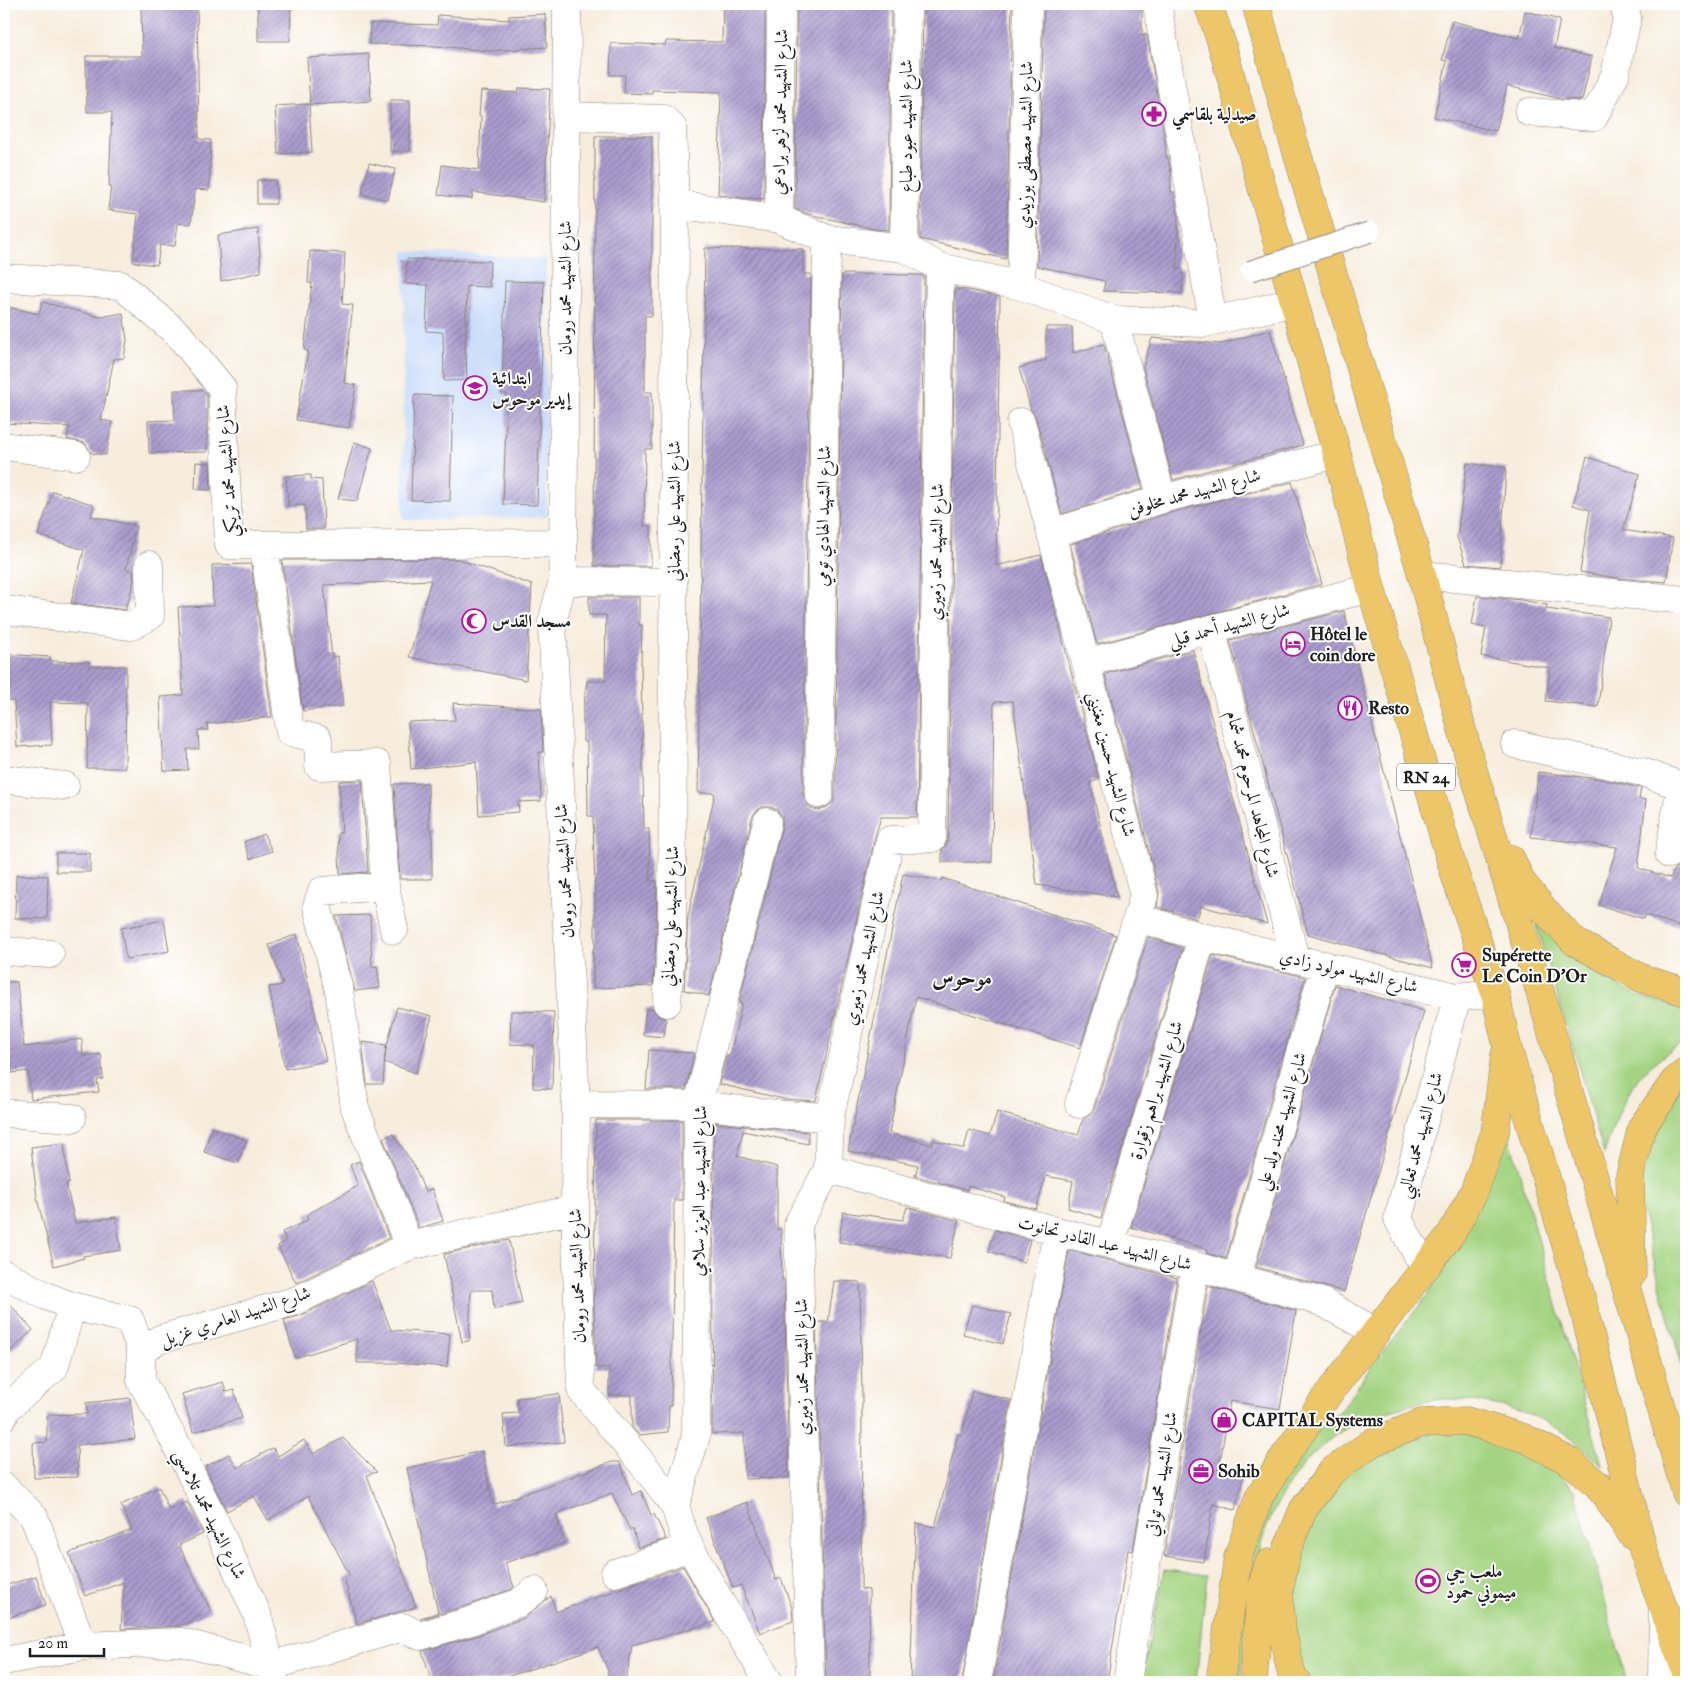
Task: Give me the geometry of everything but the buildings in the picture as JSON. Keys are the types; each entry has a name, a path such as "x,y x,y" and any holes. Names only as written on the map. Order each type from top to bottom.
{"highway":[{"name":"RN 24","path":"1208,4 1220,38 1337,454 1371,588 1454,872 1494,993 1506,1046 1579,1289 1642,1550 1686,1672"},
{"name":"RN 24","path":"1256,4 1287,119 1422,575 1468,754 1538,985 1686,1493"},
{"path":"1468,754 1497,828 1521,881 1546,912 1575,942 1643,979 1686,992"},
{"path":"1220,1682 1238,1557 1259,1497 1328,1393 1451,1234 1474,1192 1495,1133 1506,1046"},
{"path":"1633,1311 1630,1175 1642,1127 1674,1082 1686,1072"},
{"path":"1253,1682 1261,1590 1272,1552 1332,1471 1373,1442 1422,1423 1466,1421 1524,1438 1571,1462 1598,1485 1642,1550"},
{"path":"1297,1682 1292,1675 1282,1632 1279,1591 1287,1550 1302,1510"}],"street":[{"name":"شارع الشهيد محمد رومان","path":"567,4 563,581 552,622 576,1104 575,1209 581,1390 675,1506 685,1538 721,1604 769,1682"},
{"name":"شارع الشهيد محمد لزهر برادعي","path":"779,220 781,4"},
{"name":"شارع الشهيد عبود طباع","path":"904,248 907,4"},
{"name":"شارع الشهيد مصطفى بوزيدي","path":"1021,286 1028,4"},
{"path":"1157,4 1213,321"},
{"path":"1528,112 1594,117 1615,74 1627,18 1624,4"},
{"name":"شارع الشهيد على رمضاني","path":"567,116 664,119 672,127 675,204 672,936 667,1003"},
{"path":"675,204 779,220 827,239 904,248 940,266 1021,286 1114,320 1205,322 1294,302"},
{"path":"1250,271 1370,232"},
{"name":"شارع الشهيد الهادي تومي","path":"819,794 827,239"},
{"name":"شارع الشهيد محمد زميري","path":"810,1682 798,1224 828,1169 830,1117 890,840 932,838 940,266"},
{"name":"شارع الشهيد محمد تريكي","path":"4,278 121,285 179,335 222,388 229,545 563,543"},
{"path":"1114,320 1162,499"},
{"name":"شارع الشهيد حسين مغنيني","path":"1021,422 1086,663 1144,896 1079,1104"},
{"path":"4,446 76,456"},
{"name":"شارع الشهيد محمد مخلوفن","path":"1052,533 1162,499 1337,454"},
{"path":"264,545 290,732 318,739 319,766 377,764 386,886 394,930"},
{"path":"4,610 130,626 150,616 149,565"},
{"path":"1422,575 1686,600"},
{"path":"563,581 674,582"},
{"name":"شارع الشهيد أحمد قبلي","path":"1086,663 1211,628 1371,588"},
{"name":"شارع المجاهد المرحوم محمد شمام","path":"1211,628 1295,958"},
{"path":"1515,744 1642,772 1684,789 1669,854"},
{"path":"4,779 65,786"},
{"name":"شارع الشهيد عبد العزيز سلامي","path":"675,1506 696,1436 698,1105 767,822"},
{"path":"386,886 322,890 317,906 339,990 355,1108 409,1246"},
{"name":"شارع الشهيد مولود زادي","path":"1138,918 1203,937 1457,997 1494,993"},
{"name":"شارع الشهيد براهم زقوارة","path":"1110,1244 1203,937"},
{"path":"4,951 50,954"},
{"name":"شارع الشهيد محند ولد علي","path":"1237,1277 1325,966"},
{"name":"شارع الشهيد محمد ثعالبي","path":"1425,1268 1398,1219 1457,997"},
{"path":"576,1104 698,1105 785,1115 830,1117"},
{"path":"4,1113 72,1118"},
{"name":"شارع الشهيد عبد القادر تحانوت","path":"828,1169 1237,1277 1322,1302 1376,1332"},
{"name":"شارع الشهيد العامري غزيل","path":"4,1274 46,1296 72,1306 130,1320 141,1350 160,1339 295,1301 409,1246 575,1209"},
{"path":"977,1682 1057,1231"},
{"name":"شارع الشهيد محمد تواتي","path":"1127,1682 1195,1266"},
{"path":"4,1416 6,1409 54,1368 72,1306"},
{"name":"شارع الشهيد محمد تلامسي","path":"141,1350 141,1381 173,1438 215,1522 257,1614 273,1674"},
{"path":"4,1487 34,1517 84,1646"},
{"path":"615,1573 690,1547"},
{"path":"4,1661 84,1646 182,1642 273,1674 403,1627 420,1636 471,1621 519,1603 534,1591"},
{"path":"1662,1682 1663,1608"}],"shaded area":[{"name":"ابتدائية إيدير موحوس","path":"404,251 546,259 547,517 403,520"}],"green space":[{"path":"1534,916 1549,933 1583,963 1621,988 1663,1003 1686,1006 1686,1041 1670,1051 1638,1079 1620,1110 1604,1154"},
{"path":"1686,1080 1686,1380 1665,1305 1635,1183 1645,1135"},
{"path":"1508,1132 1602,1465 1573,1439 1540,1419 1509,1408 1471,1401 1445,1399 1417,1404 1369,1418 1341,1432 1321,1447 1303,1465 1288,1485 1271,1517 1256,1562 1248,1610 1241,1682 1232,1682 1249,1552 1279,1479 1321,1428 1346,1404 1375,1361 1427,1296 1464,1231"},
{"path":"1455,1426 1523,1447 1551,1467 1575,1491 1627,1682 1302,1682 1289,1648 1296,1536 1355,1459"},
{"path":"1164,1570 1207,1575 1196,1682 1141,1682"}],"place":[{"name":"صيدلية بلقاسمي","path":"1154,114"},
{"name":"ابتدائية إيدير موحوس","path":"475,388"},
{"name":"مسجد القدس","path":"474,621"},
{"name":"Hôtel le coin dore","path":"1293,644"},
{"name":"Resto","path":"1350,708"},
{"name":"Supérette Le Coin D'Or","path":"1464,965"},
{"name":"CAPITAL Systems","path":"1224,1420"},
{"name":"Sohib","path":"1201,1471"},
{"name":"ملعب حي ميموني حمّود","path":"1428,1581"}],"district":[{"name":"موحوس","path":"962,977"}]}
